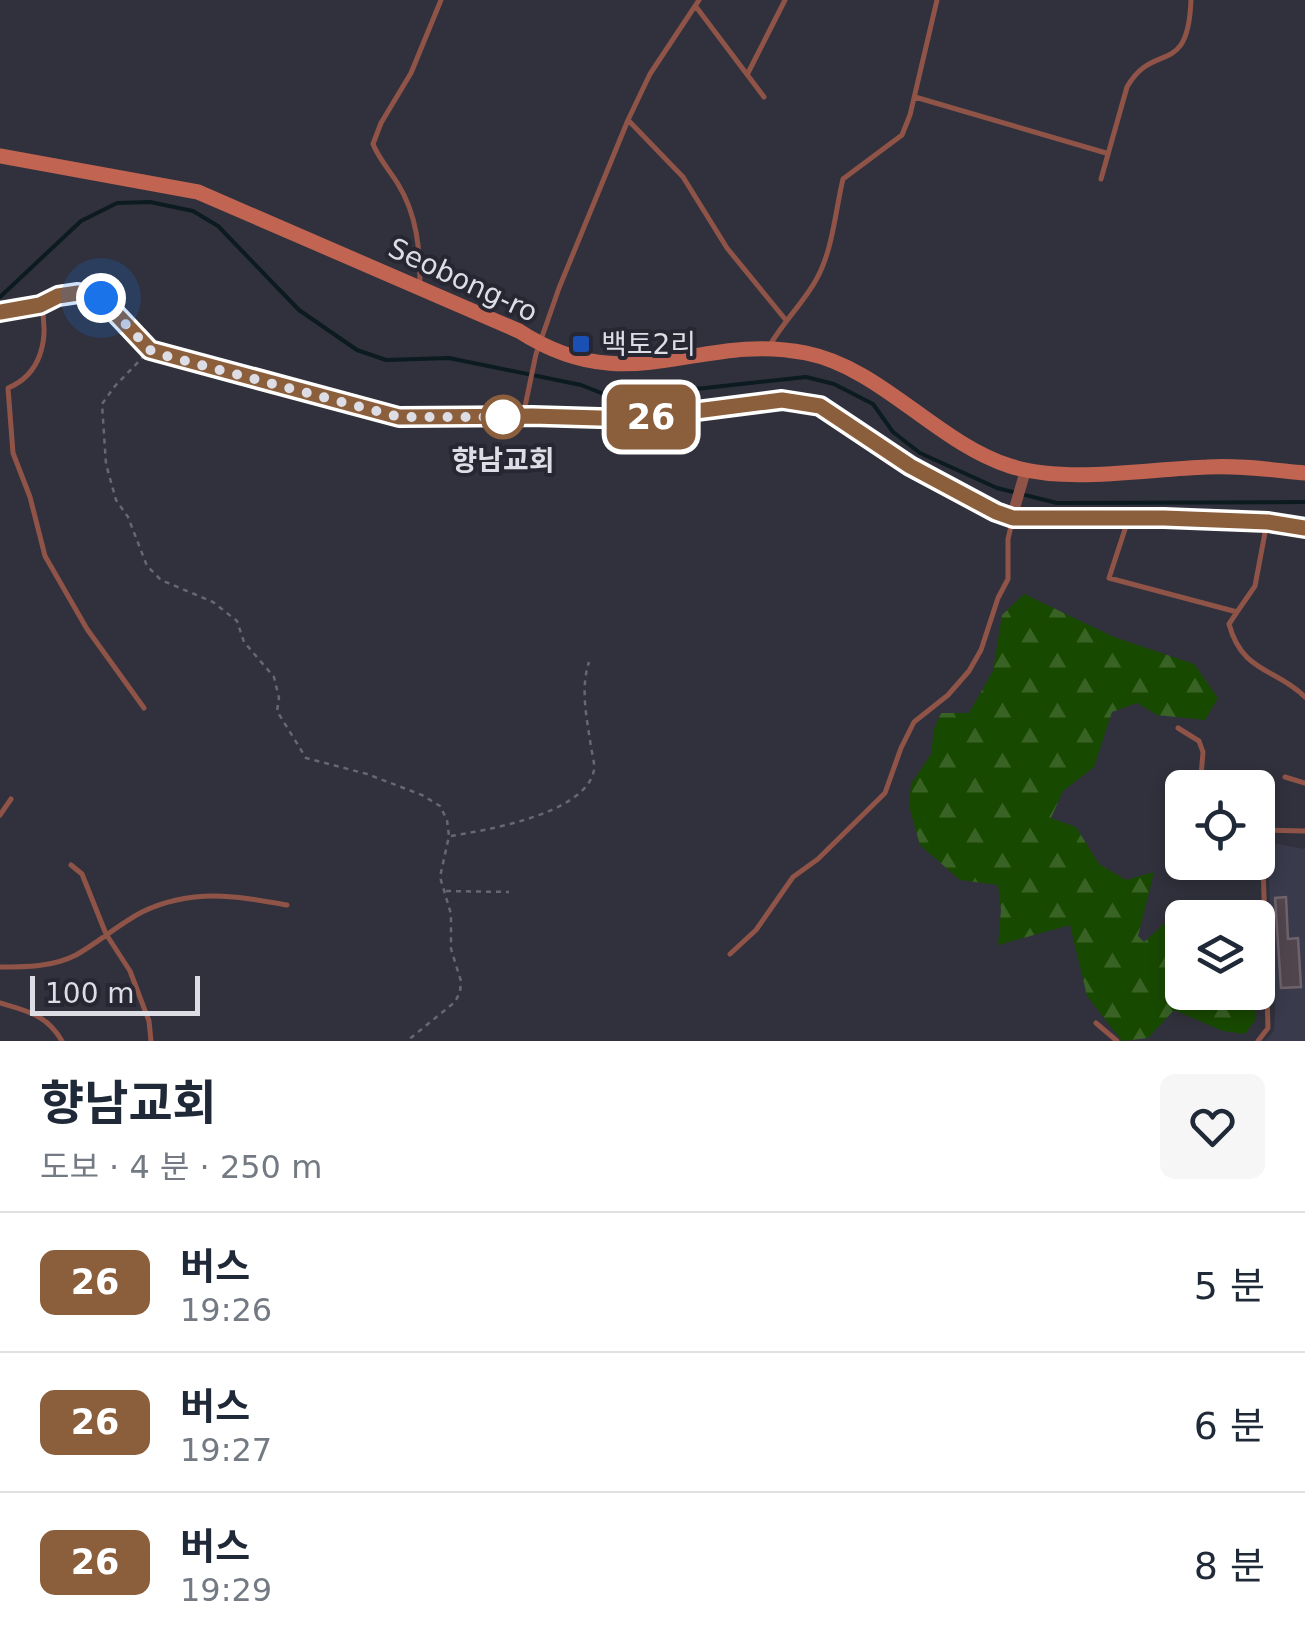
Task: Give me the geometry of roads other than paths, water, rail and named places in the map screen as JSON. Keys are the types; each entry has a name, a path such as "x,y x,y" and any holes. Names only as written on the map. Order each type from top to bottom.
{"main road":[{"name":"Seobong-ro","path":"0,156 198,192 519,331 538,350 593,364 622,365 768,348 824,358 874,384 974,452 1026,469 1070,474 1212,466 1305,473"}],"street":[{"path":"1014,514 1026,469"}],"lane":[{"path":"420,286 420,251 414,219 400,187 373,144 411,73 441,0"},
{"path":"748,72 785,0"},
{"path":"768,348 785,319 818,278 837,216 843,179 902,135 937,0"},
{"path":"1101,179 1106,153 1134,74 1184,44 1190,26 1191,0"},
{"path":"524,416 538,350 559,288 628,120 676,30 698,3 764,97"},
{"path":"914,97 1106,153"},
{"path":"628,120 683,177 727,248 785,319"},
{"path":"0,312 78,293 101,298 150,350 399,417 634,419 782,400 820,406 910,466 996,512 1268,522 1305,528"},
{"path":"40,305 45,336 35,369 22,382 8,388 13,453 46,556 88,629 144,708"},
{"path":"730,954 756,930 793,876 818,858 885,793 900,748 914,722 948,695 969,671 1008,578 1008,539 1014,514"},
{"path":"1129,517 1109,578 1237,612"},
{"path":"1268,522 1254,586 1229,624 1256,668 1305,697"},
{"path":"1178,728 1199,741 1201,770"},
{"path":"1286,777 1305,783"},
{"path":"0,815 11,799"},
{"path":"1275,831 1305,831"},
{"path":"71,865 82,874 106,934 130,971 149,1021 151,1041"},
{"path":"1258,1041 1268,1028 1262,880"},
{"path":"0,967 51,964 76,955 144,911 184,899 224,894 288,905"},
{"path":"0,1003 40,1015 54,1026 62,1041"},
{"path":"1096,1023 1118,1041"}],"waterway":[{"path":"0,297 81,221 117,203 150,202 193,211 218,226 299,310 357,350 386,360 449,358 581,385 614,398 806,377 834,384 873,404 893,432 920,453 997,488 1057,503 1305,502"}],"place":[{"name":"백토2리","path":"581,344"},
{"name":"향남교회","path":"503,417"}]}
